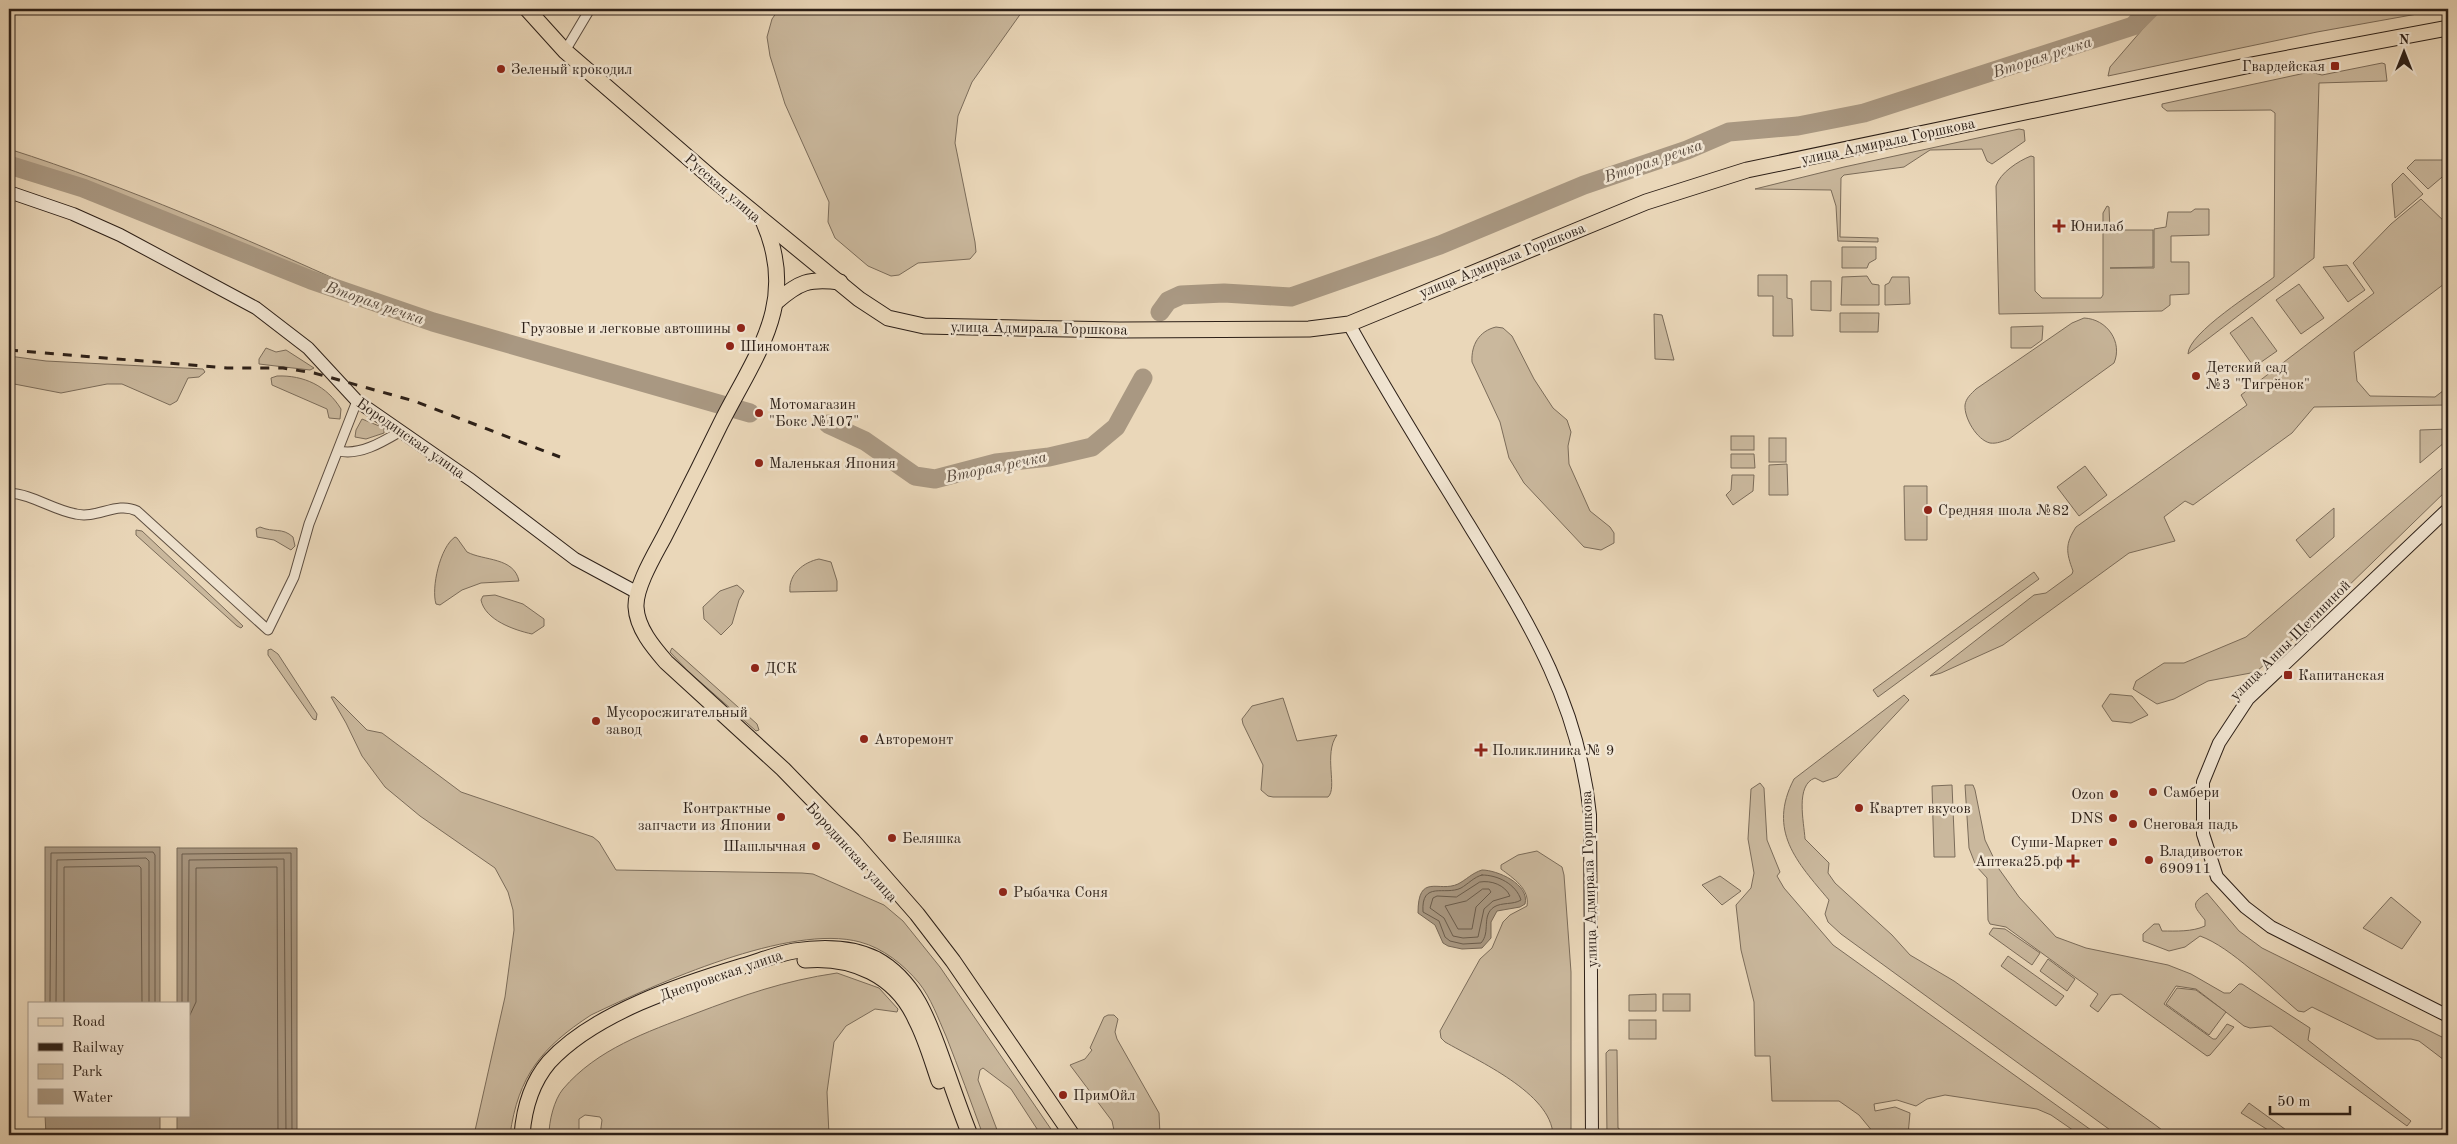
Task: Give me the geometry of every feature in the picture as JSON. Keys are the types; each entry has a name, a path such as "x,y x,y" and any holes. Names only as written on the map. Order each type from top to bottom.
{"main road":[{"name":"Русская улица","path":"527,9 565,51 763,220 774,246 777,266 776,302 766,337 735,397"},
{"name":"улица Адмирала Горшкова","path":"763,220 859,299 888,318 924,326 1119,330 1309,329 1349,324 1654,199 1747,170 2246,66 2448,28"},
{"name":"Бородинская улица","path":"9,192 73,214 120,235 256,308 308,348 357,401 471,480 575,559 634,591"},
{"path":"776,302 790,290 805,281 840,282"},
{"name":"улица Адмирала Горшкова","path":"1349,324 1386,391 1531,630 1557,682 1573,726 1582,763 1590,815 1592,1135"},
{"name":"Бородинская улица","path":"735,397 654,558 634,591 628,605 630,619 643,648 730,732 778,773 870,870 944,959 1063,1135"},
{"name":"улица Анны Щетининой","path":"2448,509 2248,699 2222,738 2206,773 2203,782 2202,816 2203,834 2217,877 2245,907 2271,927 2448,1016"},
{"name":"Бородинская улица","path":"634,591 636,613 650,644 712,707 783,769 853,841 911,907 953,961 1072,1135"},
{"name":"Днепровская улица","path":"522,1135 526,1106 536,1082 561,1051 594,1025 616,1013 713,975 793,951 838,949 876,960 910,988 923,1009 970,1135"},
{"name":"Днепровская улица","path":"529,1135 534,1108 543,1085 569,1054 594,1035 638,1013 716,984 793,960 812,959 854,963 872,970 902,997 916,1019 960,1135"}],"street":[{"path":"565,51 590,9"},
{"path":"9,492 76,514 92,515 123,507 137,510 268,630 294,577 309,524 357,401"},
{"path":"339,451 348,453 370,447 401,431"}],"green space":[{"path":"779,9 1024,9 972,82 958,116 955,143 976,252 970,259 918,263 899,275 891,276 868,266 835,238 828,222 829,202 785,104 770,56 767,37 772,19"},
{"path":"2160,9 2445,9 2317,32 2108,76 2110,67"},
{"path":"2382,63 2385,64 2387,81 2319,83 2314,258 2188,354 2191,345 2210,324 2274,277 2275,113 2271,110 2167,111 2162,107 2162,104 2310,72 2322,75"},
{"path":"2019,129 2024,130 2025,141 1992,164 1987,161 1982,149 1930,150 1904,167 1844,175 1841,178 1840,237 1878,238 1878,242 1838,241 1836,206 1831,190 1755,189 1844,167"},
{"path":"9,149 141,196 355,288 351,291 88,182 9,158"},
{"path":"2031,156 2034,157 2035,291 2042,298 2101,298 2103,295 2103,213 2107,206 2109,207 2110,230 2153,230 2153,267 2110,268 2154,268 2154,229 2166,227 2168,212 2191,212 2195,209 2209,209 2209,235 2171,236 2171,262 2189,262 2189,294 2170,295 2170,305 2162,311 1999,314 1996,186 2001,177 2010,168"},
{"path":"2415,160 2448,160 2448,172 2428,189 2407,168"},
{"path":"2403,173 2423,194 2395,218 2392,184"},
{"path":"2421,199 2448,225 2448,281 2354,352 2357,381 2370,396 2435,397 2448,387 2448,405 2314,407 2292,433 2193,505 2185,501 2164,517 2175,541 2129,553 2003,645 1941,673 1930,676 2034,595 2046,593 2072,574 2068,543 2076,527 2247,405 2241,395 2374,293 2353,263 2391,224"},
{"path":"1842,247 1876,247 1876,259 1869,263 1867,268 1842,268"},
{"path":"2347,265 2365,290 2348,302 2323,267"},
{"path":"1758,275 1787,275 1787,298 1792,299 1793,336 1773,336 1773,296 1758,296"},
{"path":"1867,276 1872,284 1879,285 1879,305 1841,305 1842,277"},
{"path":"1892,277 1909,277 1910,304 1885,305 1885,285 1889,283"},
{"path":"1811,281 1831,281 1831,311 1811,310"},
{"path":"2299,284 2324,318 2301,334 2276,300"},
{"path":"1840,313 1879,313 1878,332 1840,332"},
{"path":"1654,314 1662,315 1674,360 1655,359"},
{"path":"2252,317 2277,351 2254,367 2230,333"},
{"path":"2084,318 2100,322 2111,333 2116,347 2114,363 2009,439 1990,443 1980,438 1972,428 1965,410 1965,405 1971,394 2072,323"},
{"path":"2043,326 2042,340 2031,348 2011,348 2011,327"},
{"path":"1496,327 1503,328 1512,336 1534,379 1553,408 1567,420 1571,432 1568,446 1569,464 1590,511 1610,527 1614,533 1614,543 1601,550 1584,547 1524,483 1509,458 1500,422 1472,362 1473,350 1477,340 1485,332"},
{"path":"266,348 276,352 286,350 314,368 310,370 259,364 259,359"},
{"path":"9,356 46,361 203,369 205,372 199,377 188,378 177,401 170,405 122,384 107,384 61,393 9,383"},
{"path":"277,376 305,380 322,388 341,409 340,419 329,418 327,409 272,385 271,378"},
{"path":"362,419 384,428 384,433 366,439 355,437 356,430"},
{"path":"2448,429 2448,438 2445,442 2420,463 2420,430"},
{"path":"1731,436 1754,436 1754,450 1731,450"},
{"path":"1769,438 1786,438 1786,462 1769,462"},
{"path":"1731,454 1754,454 1755,468 1731,468"},
{"path":"2448,463 2448,489 2303,630 2256,672 2208,681 2174,699 2157,704 2133,689 2136,681 2164,663 2184,663 2246,637"},
{"path":"1787,464 1788,495 1769,495 1769,465"},
{"path":"2085,466 2107,495 2079,516 2057,487"},
{"path":"1732,475 1754,475 1753,491 1733,505 1726,495 1731,490"},
{"path":"1904,486 1927,486 1927,540 1905,540"},
{"path":"2334,508 2334,537 2310,558 2296,540"},
{"path":"260,527 289,534 293,537 295,546 291,550 274,540 257,537 256,529"},
{"path":"136,530 142,531 243,626 241,628 237,626 136,535"},
{"path":"455,537 467,552 497,561 511,568 516,573 519,581 481,583 462,590 440,605 436,604 435,588 438,568 445,549"},
{"path":"819,559 831,562 837,581 837,591 790,592 794,574 808,563"},
{"path":"2034,572 2039,579 1878,697 1873,690"},
{"path":"737,585 744,591 739,600 732,624 721,635 704,619 703,607 720,591"},
{"path":"495,595 523,604 544,619 544,626 532,634 501,623 488,613 481,600 483,596"},
{"path":"672,648 757,724 759,730 756,731 688,671 670,652"},
{"path":"271,649 278,654 317,714 316,720 313,719 268,655 268,650"},
{"path":"2110,694 2132,696 2148,715 2131,723 2112,721 2102,706"},
{"path":"1904,695 1909,700 1837,777 1823,782 1815,778 1809,782 1805,788 1802,805 1805,839 1829,863 1828,873 1835,883 1892,935 1910,955 1954,981 2154,1124 2166,1135 2117,1135 1841,934 1828,922 1825,914 1829,900 1806,872 1789,845 1785,830 1786,798 1794,779"},
{"path":"331,697 334,697 367,730 382,733 461,792 593,837 599,842 616,870 813,874 884,905 903,921 940,967 1055,1135 1041,1135 1011,1089 983,1068 980,1070 978,1080 999,1135 983,1135 946,1036 931,1002 919,983 900,964 877,948 860,942 831,938 798,941 724,960 686,973 591,1015 559,1039 535,1065 519,1096 510,1135 474,1135 505,997 514,930 513,910 508,892 495,868 420,816 385,787 362,756"},
{"path":"1283,698 1297,741 1337,735 1331,751 1332,786 1328,797 1273,797 1268,796 1261,790 1263,765 1242,719 1252,706"},
{"path":"1760,783 1764,788 1767,840 1780,872 1777,876 1784,888 1833,945 2098,1135 2080,1135 2051,1115 2037,1109 1945,1095 1927,1099 1916,1106 1897,1100 1874,1104 1875,1111 1895,1107 1910,1113 1908,1135 1873,1135 1873,1132 1859,1115 1839,1101 1772,1101 1770,1056 1755,1056 1754,1002 1741,950 1736,905 1751,888 1754,873 1748,839 1751,789"},
{"path":"1952,785 1955,857 1934,857 1932,786"},
{"path":"1965,785 1973,785 1985,840 1999,869 2019,897 2056,937 2086,948 2168,965 2191,974 2224,993 2230,993 2239,984 2242,984 2310,1028 2308,1040 2411,1121 2407,1126 2271,1026 2250,1028 2244,1026 2196,989 2176,986 2164,1004 2213,1039 2216,1039 2227,1024 2234,1027 2210,1055 2207,1056 2121,994 2111,995 2098,1012 2090,1006 2098,994 2006,927 1990,924 1988,920 1987,878 1976,866 1969,848"},
{"path":"1537,851 1562,867 1564,875 1571,972 1571,1135 1553,1135 1549,1120 1540,1105 1527,1092 1493,1069 1445,1042 1441,1038 1440,1031 1480,959 1492,948 1503,922 1510,915 1527,906 1526,894 1520,884 1501,869 1501,865 1518,855"},
{"path":"1720,876 1741,891 1722,905 1702,885"},
{"path":"2207,893 2239,931 2262,948 2448,1040 2448,1063 2419,1041 2411,1039 2377,1039 2312,1007 2304,1012 2298,1011 2225,949 2200,936 2185,947 2169,951 2143,941 2143,934 2154,924 2159,924 2162,931 2189,930 2205,926 2205,920 2196,908 2196,903"},
{"path":"2391,897 2421,922 2402,949 2363,928"},
{"path":"1993,928 2005,929 2040,953 2032,965 1989,934"},
{"path":"2008,956 2064,996 2056,1006 2001,966"},
{"path":"2048,959 2075,979 2067,991 2040,971"},
{"path":"837,973 879,988 898,1009 897,1012 875,1009 846,1026 834,1042 827,1092 829,1135 710,1135 698,1132 679,1135 600,1135 602,1120 600,1117 585,1115 579,1119 579,1135 549,1135 553,1111 563,1089 576,1075 607,1052 641,1035 764,989"},
{"path":"2177,988 2196,990 2226,1012 2209,1035 2166,1004"},
{"path":"1656,994 1656,1011 1629,1011 1629,995"},
{"path":"1663,994 1690,994 1690,1011 1663,1011"},
{"path":"1114,1015 1118,1019 1115,1032 1117,1039 1159,1113 1160,1135 1115,1135 1112,1121 1070,1065 1085,1059 1092,1050 1090,1048 1104,1017"},
{"path":"1629,1020 1656,1020 1656,1039 1629,1039"},
{"path":"1609,1050 1617,1050 1618,1128 1628,1135 1607,1135 1606,1053"},
{"path":"2249,1103 2293,1135 2276,1135 2241,1113"}],"water":[{"path":"45,847 160,847 160,1002 45,1002"},
{"path":"177,848 297,848 297,1135 177,1135 177,1116 190,1116 190,1002 177,1002"},
{"path":"1482,870 1504,875 1518,884 1525,897 1525,904 1520,907 1497,911 1491,922 1491,938 1482,948 1462,949 1448,946 1443,943 1435,925 1418,913 1422,892 1431,886 1458,884"},
{"path":"45,1116 160,1116 160,1135 46,1135"}],"waterway":[{"name":"Вторая речка","path":"1160,312 1168,301 1181,295 1224,293 1291,297 1440,245 1584,185 1687,150 1729,132 1798,126 1864,113 2133,26 2150,9"},
{"name":"Вторая речка","path":"9,165 83,188 311,280 433,322 750,413"},
{"name":"Вторая речка","path":"828,424 865,441 915,476 935,479 996,463 1049,457 1092,447 1116,427 1143,378"}],"railway":[{"path":"9,350 227,368 283,368 314,373 414,401 560,457"}],"place":[{"name":"Гвардейская","path":"2335,66"},
{"name":"Зеленый крокодил","path":"501,69"},
{"name":"Юнилаб","path":"2059,226"},
{"name":"Грузовые и легковые автошины","path":"741,328"},
{"name":"Шиномонтаж","path":"730,346"},
{"name":"Детский сад №3 \"Тигрёнок\"","path":"2196,376"},
{"name":"Мотомагазин \"Бокс №107\"","path":"759,413"},
{"name":"Маленькая Япония","path":"759,463"},
{"name":"Средняя шола №82","path":"1928,510"},
{"name":"ДСК","path":"755,668"},
{"name":"Капитанская","path":"2288,675"},
{"name":"Мусоросжигательный завод","path":"596,721"},
{"name":"Авторемонт","path":"864,739"},
{"name":"Поликлиника № 9","path":"1481,750"},
{"name":"Самбери","path":"2153,792"},
{"name":"Ozon","path":"2114,794"},
{"name":"Квартет вкусов","path":"1859,808"},
{"name":"Контрактные запчасти из Японии","path":"781,817"},
{"name":"DNS","path":"2113,818"},
{"name":"Снеговая падь","path":"2133,824"},
{"name":"Беляшка","path":"892,838"},
{"name":"Суши-Маркет","path":"2113,842"},
{"name":"Шашлычная","path":"816,846"},
{"name":"Владивосток 690911","path":"2149,860"},
{"name":"Аптека25.рф","path":"2073,861"},
{"name":"Рыбачка Соня","path":"1003,892"},
{"name":"ПримОйл","path":"1063,1095"}]}
